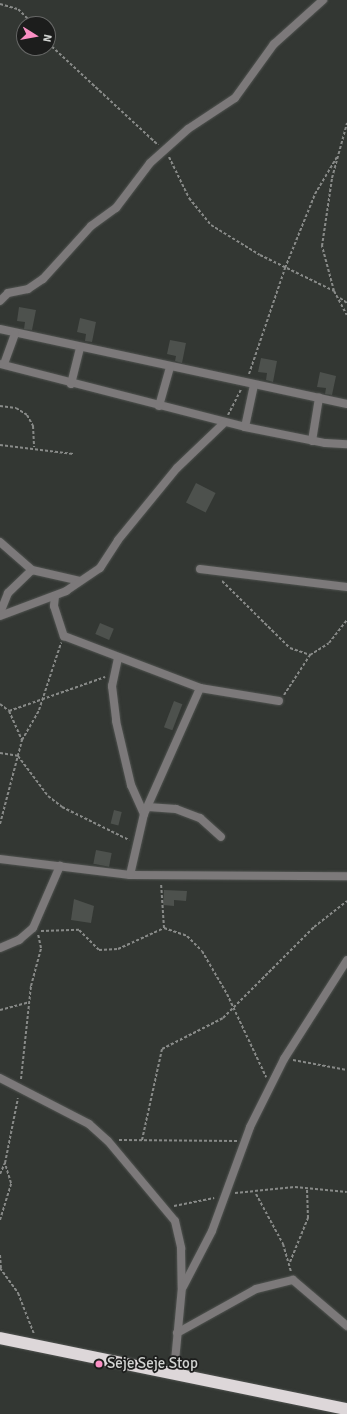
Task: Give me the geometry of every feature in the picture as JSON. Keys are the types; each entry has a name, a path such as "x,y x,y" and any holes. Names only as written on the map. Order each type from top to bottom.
{"highway":[{"path":"0,1338 174,1372 347,1409"}],"street":[{"path":"0,301 8,293 28,288 44,279 91,226 116,208 164,150 235,98 274,44 324,0"},
{"path":"0,329 15,334 347,404"},
{"path":"15,334 2,364 71,384 244,427 312,440 347,444"},
{"path":"71,384 80,348"},
{"path":"159,406 170,367"},
{"path":"244,427 254,385"},
{"path":"312,440 319,398"},
{"path":"0,614 55,596 100,568 118,540 177,468 225,422"},
{"path":"0,542 32,570 80,581"},
{"path":"200,569 347,588"},
{"path":"0,614 8,593 32,570"},
{"path":"55,596 54,606 64,636 118,658 200,688 280,701"},
{"path":"118,658 113,673 114,706 126,766 146,810"},
{"path":"130,875 135,844 146,810 200,688"},
{"path":"146,810 176,809 200,818 220,837"},
{"path":"0,859 130,875 347,876"},
{"path":"0,948 33,932 60,866"},
{"path":"182,1287 227,1192 245,1141 284,1059 347,960"},
{"path":"0,1078 89,1124 108,1141 166,1207 180,1233 182,1287 174,1372"},
{"path":"177,1333 256,1289 293,1280 347,1326"}],"path":[{"path":"0,4 21,11 26,16"},
{"path":"56,50 164,150 189,198 208,222 285,268 334,290"},
{"path":"347,122 337,157 322,251 334,290 340,298 347,315"},
{"path":"225,422 256,357 285,268 315,194 337,157"},
{"path":"340,298 347,303"},
{"path":"0,406 16,408 28,415 33,426 34,447"},
{"path":"0,445 34,447 74,454"},
{"path":"210,570 290,648 310,655"},
{"path":"280,701 310,655 329,643 347,620"},
{"path":"0,824 22,740 42,700 64,636"},
{"path":"9,711 113,673"},
{"path":"0,704 9,711 22,740"},
{"path":"0,753 18,756 57,804 135,844"},
{"path":"162,876 164,928"},
{"path":"142,1140 162,1049 212,1026 234,1009 314,927 347,901"},
{"path":"0,1174 6,1163 20,1087 29,1002 41,948 33,932 79,930 95,948 105,952 164,928 193,941 234,1009 271,1087"},
{"path":"0,1010 29,1002"},
{"path":"284,1059 347,1070"},
{"path":"108,1141 245,1141"},
{"path":"0,1220 11,1183 6,1163"},
{"path":"166,1207 198,1203 227,1192 256,1194 280,1188 307,1188 347,1192"},
{"path":"290,1263 308,1218 307,1188"},
{"path":"256,1194 290,1263 293,1280"},
{"path":"0,1255 1,1269 18,1293 39,1346"}],"building":[{"path":"19,307 36,310 32,330 24,329 25,322 17,321"},
{"path":"80,318 96,322 92,342 85,341 86,334 77,332"},
{"path":"170,340 186,343 182,363 175,361 176,356 167,354"},
{"path":"261,358 277,361 273,382 266,380 267,373 258,372"},
{"path":"320,372 336,376 332,395 325,394 326,388 317,387"},
{"path":"196,483 216,493 206,513 186,503"},
{"path":"100,623 114,629 109,640 95,634"},
{"path":"174,701 182,704 172,730 164,727"},
{"path":"114,810 122,812 118,826 111,824"},
{"path":"96,850 112,853 109,867 93,864"},
{"path":"164,890 187,891 186,901 174,900 174,906 163,905"},
{"path":"74,899 94,906 91,923 71,920"}],"place":[{"name":"Seje Seje Stop","path":"99,1364"}]}
